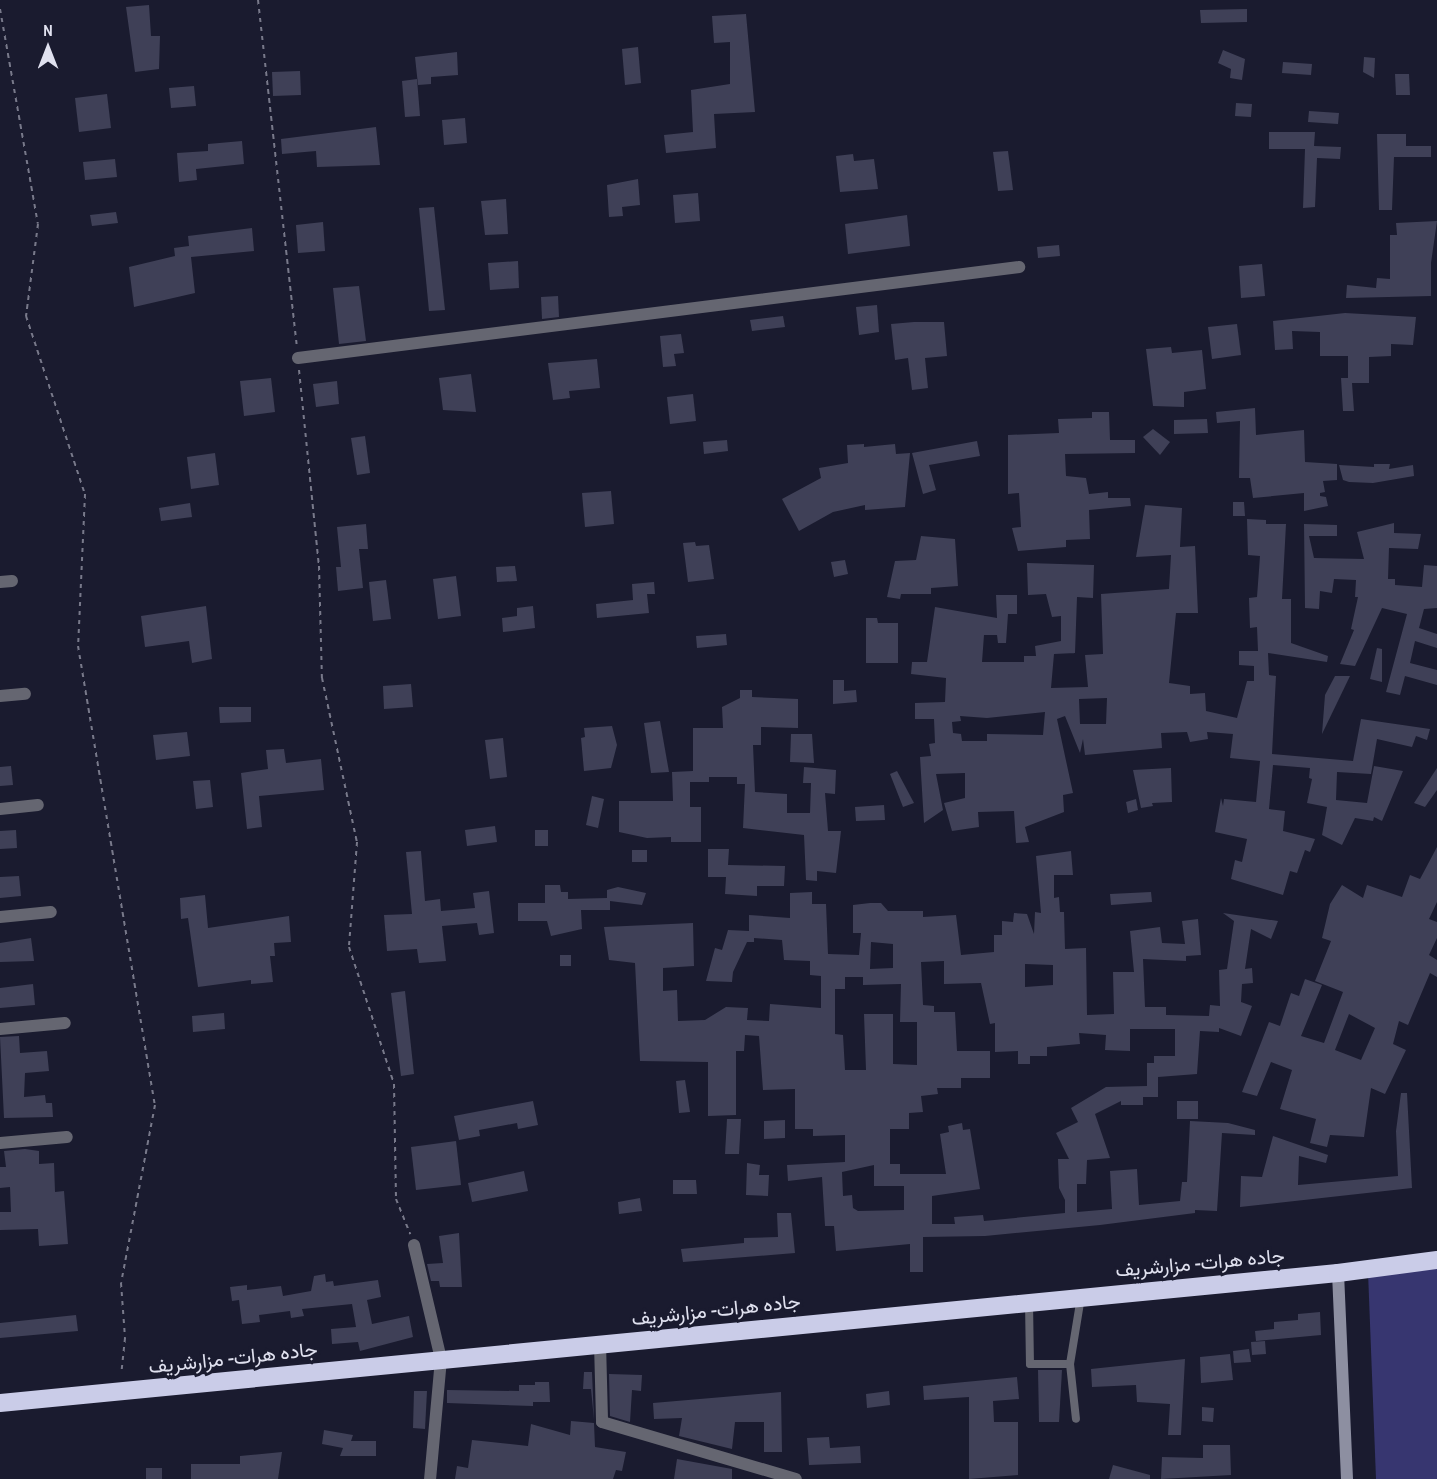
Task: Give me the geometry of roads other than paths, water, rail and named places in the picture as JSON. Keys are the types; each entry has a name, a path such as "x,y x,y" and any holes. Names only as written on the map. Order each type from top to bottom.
{"highway":[{"name":"جاده هرات- مزارشریف","path":"0,1403 1029,1300 1338,1273 1437,1260"}],"street":[{"path":"298,358 1019,267"},
{"path":"0,696 25,694"},
{"path":"0,809 38,805"},
{"path":"0,917 51,912"},
{"path":"0,1029 65,1023"},
{"path":"0,1143 67,1137"},
{"path":"414,1245 441,1359 430,1479"},
{"path":"1338,1273 1347,1479"},
{"path":"600,1343 602,1422 796,1479"}],"lane":[{"path":"1077,1419 1070,1364 1082,1295"},
{"path":"1029,1300 1030,1364 1070,1364"}]}
